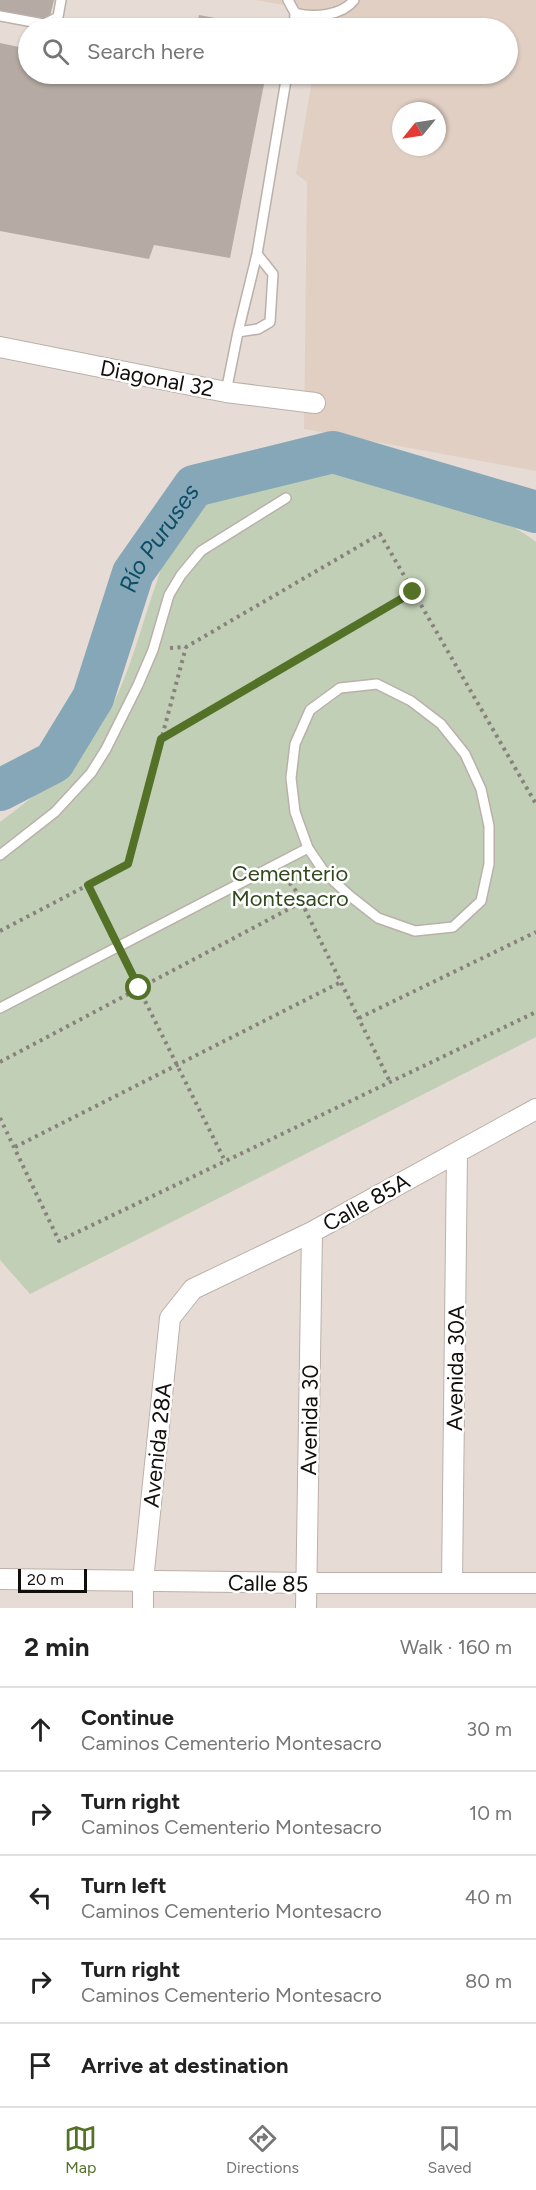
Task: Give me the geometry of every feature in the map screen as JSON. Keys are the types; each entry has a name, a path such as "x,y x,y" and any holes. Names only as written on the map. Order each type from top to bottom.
{"street":[{"name":"Diagonal 32","path":"0,347 226,392 315,403"},
{"name":"Calle 85A","path":"193,1289 312,1232 536,1109"},
{"name":"Avenida 30A","path":"452,1584 457,1153"},
{"name":"Avenida 30","path":"306,1608 312,1232"},
{"name":"Avenida 28A","path":"143,1608 143,1581 170,1318 193,1289"},
{"name":"Calle 85","path":"0,1579 536,1583"}],"lane":[{"path":"56,18 61,0"},
{"path":"288,0 295,13 295,18"},
{"path":"295,13 303,15 333,12 343,9 354,0"},
{"path":"0,16 18,19"},
{"path":"226,392 257,254 285,84"},
{"path":"238,332 258,329 270,322 273,274 257,254"},
{"path":"0,855 55,812 91,773 138,685 153,650 169,595 181,575 201,551 286,498"},
{"path":"377,684 411,701 441,724 465,754 481,789 489,826 489,864 481,901 453,927 415,932 378,918 325,873 308,848 295,812 291,778 295,744 310,710 340,688 377,684"},
{"path":"0,1008 308,848"}],"path":[{"path":"0,932 128,864 186,647 380,534 536,804"},
{"path":"161,739 413,592"},
{"path":"275,865 302,902 390,1082"},
{"path":"88,885 225,1161"},
{"path":"0,1062 302,902"},
{"path":"359,1018 536,932"},
{"path":"15,1147 341,982"},
{"path":"0,1118 59,1241 536,1012"}],"shaded area":[{"path":"255,0 536,0 536,471 304,429 307,182 296,174 311,84 518,84 518,18 323,18 324,12"}],"green space":[{"name":"Cementerio Montesacro","path":"329,469 409,487 464,504 514,527 536,542 536,1037 30,1294 0,1260 0,822 59,775 85,748 106,717 122,684 167,554 180,528 192,513 218,495 251,481 277,475"}],"building":[{"path":"0,0 54,0 50,18 0,15"},
{"path":"199,15 215,18 198,18"},
{"path":"0,43 18,47 18,84 264,84 230,258 154,245 149,259 0,231"}],"waterway":[{"name":"Río Puruses","path":"0,790 54,762 93,698 133,573 194,486 333,452 536,512"}],"route":[{"path":"139,988 88,885 128,864 161,739 413,592"}]}
